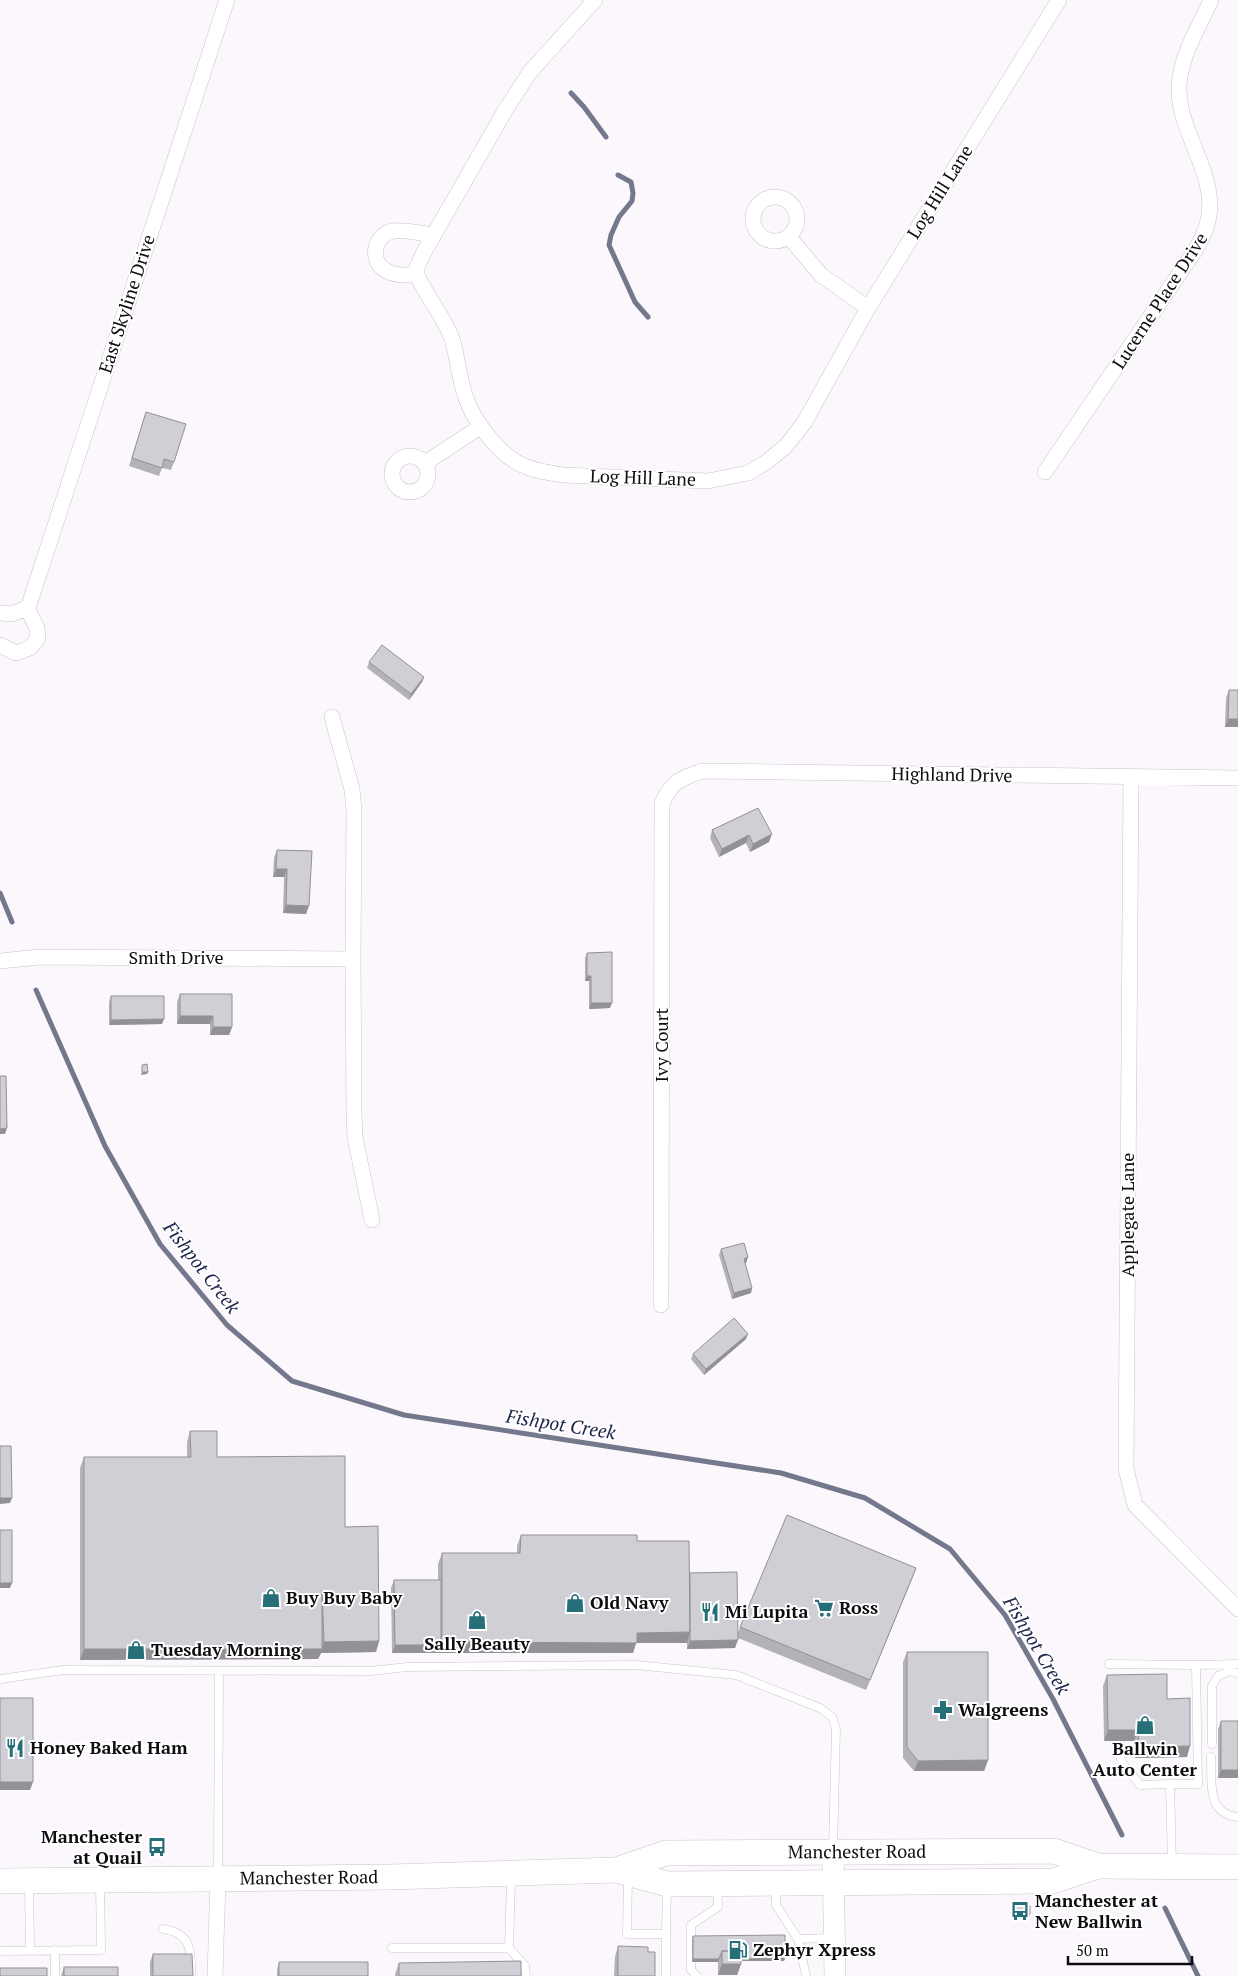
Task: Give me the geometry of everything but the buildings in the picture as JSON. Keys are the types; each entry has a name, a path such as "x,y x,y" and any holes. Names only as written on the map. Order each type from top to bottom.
{"highway":[{"name":"Manchester Road","path":"622,1871 666,1853 1054,1851 1098,1866"},
{"name":"Manchester Road","path":"0,1881 218,1879 622,1871 667,1884 1053,1881 1098,1866 1238,1867"}],"main road":[{"path":"833,1852 835,1976"}],"street":[{"name":"East Skyline Drive","path":"27,608 227,0"},
{"path":"433,235 394,231 381,238 377,244 375,254 381,267 396,274 417,276 418,267 433,235 506,109 530,72 595,0"},
{"name":"Log Hill Lane","path":"417,276 452,338 464,393 480,427 520,464 539,472 563,475 708,481 748,473 768,461 786,446 804,423 868,308 1059,0"},
{"name":"Lucerne Place Drive","path":"1045,472 1196,249 1207,228 1210,205 1208,182 1181,107 1179,78 1187,51 1212,0"},
{"path":"789,237 821,275 868,308"},
{"path":"425,463 480,427"},
{"path":"0,613 12,614 27,608 37,628 38,638 30,648 16,652 0,645"},
{"path":"332,717 352,790 354,810 352,959 354,1122 355,1137 372,1220"},
{"name":"Highland Drive","path":"670,787 684,777 702,771 1238,778"},
{"name":"Applegate Lane","path":"1131,777 1126,1468 1135,1505 1238,1609"},
{"name":"Ivy Court","path":"661,1305 662,803 670,787"},
{"name":"Smith Drive","path":"4,960 39,957 352,959"},
{"path":"215,1976 218,1879"}],"lane":[{"path":"1109,1664 1238,1664"},
{"path":"0,1679 63,1670 371,1671 407,1667 636,1665 736,1675 820,1708 832,1717 836,1729 833,1852"},
{"path":"1120,1744 1121,1762 1140,1784 1198,1784 1196,1665"},
{"path":"218,1879 219,1671"},
{"path":"1212,1744 1212,1686 1218,1676 1230,1671 1238,1673"},
{"path":"1211,1757 1212,1789 1217,1807 1222,1813 1238,1817"},
{"path":"1170,1784 1172,1866"},
{"path":"622,1871 628,1934 666,1934"},
{"path":"511,1873 509,1948 525,1966 526,1976"},
{"path":"0,1951 101,1950 100,1880"},
{"path":"28,1881 30,1950"},
{"path":"776,1882 776,1905 798,1939 806,1976"},
{"path":"666,1976 667,1884"},
{"path":"697,1976 690,1970 690,1925 718,1907 717,1884"},
{"path":"163,1930 175,1931 188,1944 191,1956 191,1976"},
{"path":"798,1939 835,1938"},
{"path":"392,1948 509,1948"},
{"path":"55,1950 55,1976"}],"waterway":[{"path":"571,93 606,137"},
{"path":"618,175 631,182 632,201 619,217 609,245 635,302 648,317"},
{"name":"Fishpot Creek","path":"0,893 12,922"},
{"name":"Fishpot Creek","path":"36,990 105,1146 160,1244 227,1325 292,1381 404,1415 781,1473 865,1498 950,1549 1005,1615 1053,1699 1122,1835"},
{"name":"Fishpot Creek","path":"1165,1908 1198,1976"}],"place":[{"name":"Buy Buy Baby","path":"271,1598"},
{"name":"Old Navy","path":"575,1603"},
{"name":"Ross","path":"824,1608"},
{"name":"Mi Lupita","path":"710,1612"},
{"name":"Sally Beauty","path":"477,1620"},
{"name":"Tuesday Morning","path":"136,1650"},
{"name":"Walgreens","path":"943,1710"},
{"name":"Ballwin Auto Center","path":"1145,1725"},
{"name":"Honey Baked Ham","path":"15,1748"},
{"name":"Manchester at Quail","path":"157,1847"},
{"name":"Manchester at New Ballwin","path":"1020,1911"},
{"name":"Zephyr Xpress","path":"738,1950"}]}
